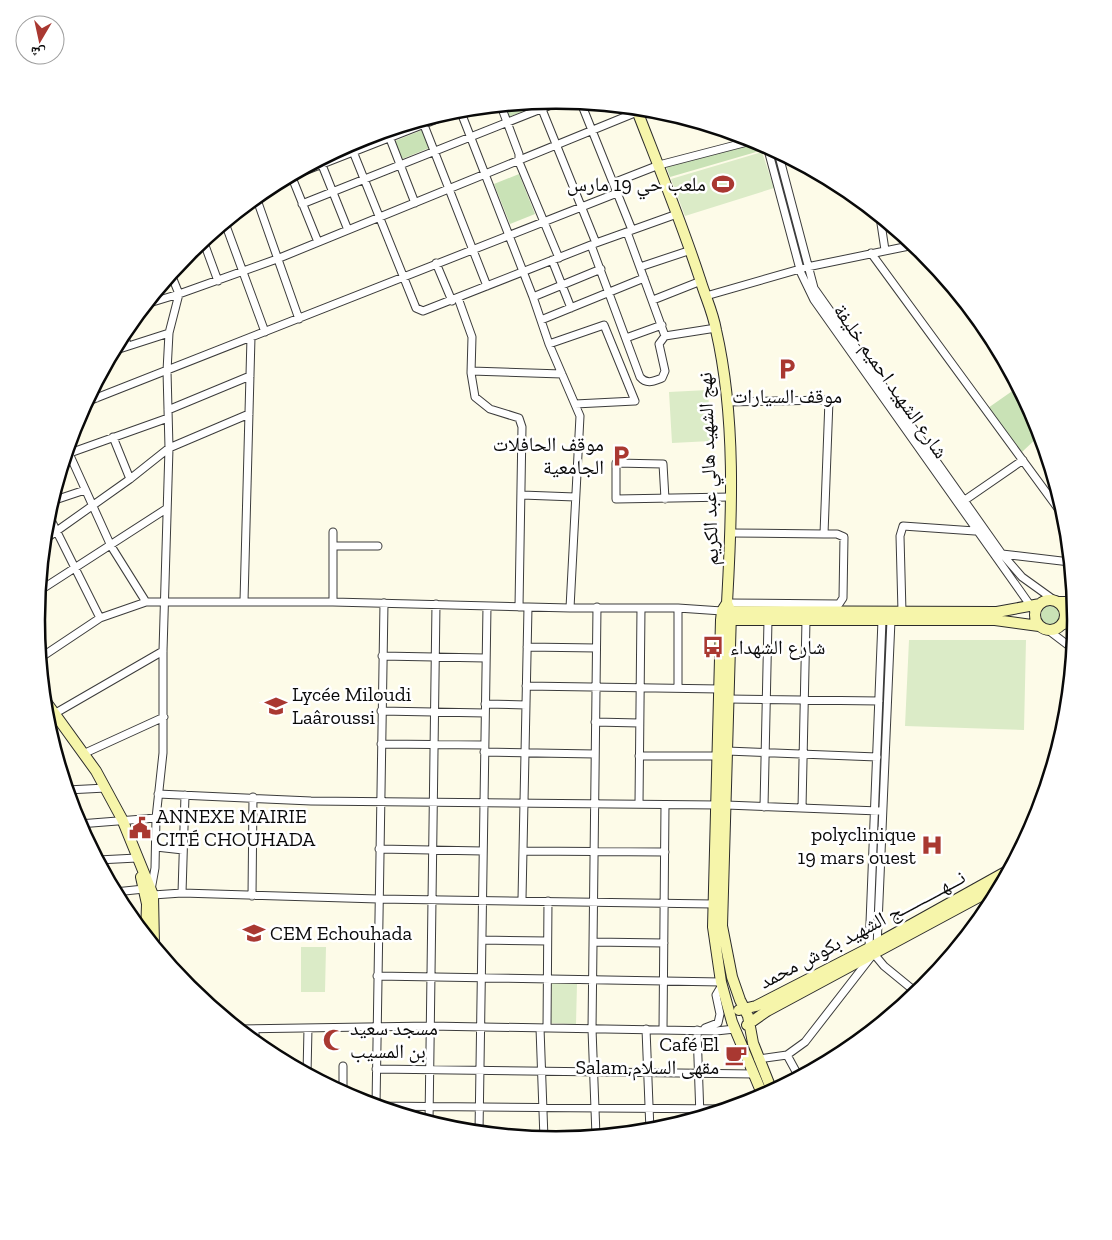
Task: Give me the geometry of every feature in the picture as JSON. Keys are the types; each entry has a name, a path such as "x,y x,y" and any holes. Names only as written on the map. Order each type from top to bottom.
{"main road":[{"name":"نهج الشهيد هالي عبد الكريم","path":"638,116 691,250 716,328 727,402 731,533 726,613"},
{"path":"726,613 768,620 995,620 1055,629 1067,620 1056,601"},
{"path":"726,613 997,612 1035,607 1056,601 1066,602"},
{"path":"1035,607 1044,628"},
{"path":"726,613 720,689 722,926 732,977 750,1023 758,1059 769,1084"},
{"path":"722,754 728,699 726,613"},
{"path":"54,714 106,788 122,819 149,891 153,933"},
{"path":"721,805 713,904 714,936 722,983 730,1014 760,1088"},
{"name":"نـــهـــــــــــج الشهيد بكوش محمد","path":"735,1029 742,1029 767,1011 999,876"},
{"path":"146,924 149,891"},
{"name":"نـــهـــــــــــج الشهيد بكوش محمد","path":"730,1014 756,1006 874,950 989,891"}],"street":[{"path":"542,109 581,206 600,269 640,377 646,382 662,378 665,371 659,344 665,336 716,328"},
{"path":"302,204 471,137 530,110"},
{"path":"584,110 617,192 640,267 665,336"},
{"path":"503,112 519,154 519,162 544,220 562,285 571,308"},
{"path":"158,300 218,281 277,259 415,202 519,162 628,114"},
{"path":"463,118 533,297 549,344 580,416 570,608"},
{"path":"424,126 487,286"},
{"path":"389,137 415,202"},
{"path":"613,183 659,165 741,144"},
{"path":"348,153 363,147"},
{"path":"353,152 402,277 418,310 423,311 594,244 677,214"},
{"name":"شارع الشهيد احميم خليفة","path":"770,156 814,300 838,337 976,531 1035,607"},
{"name":"شارع الشهيد احميم خليفة","path":"780,161 803,268 814,288 1002,554 1022,577 1056,601"},
{"path":"323,166 348,230"},
{"path":"292,183 318,242"},
{"path":"97,398 617,192"},
{"path":"259,205 299,319"},
{"path":"881,227 885,250"},
{"path":"227,230 265,332"},
{"path":"706,296 803,268 904,247"},
{"path":"206,248 218,281"},
{"path":"640,267 691,250"},
{"path":"871,253 1023,460 1051,492"},
{"path":"436,263 472,337 471,371 475,397 490,409 514,416 521,421 522,495 518,606"},
{"path":"533,297 600,269"},
{"path":"541,320 644,278"},
{"path":"149,891 155,868 156,818 163,752 163,650 169,448 167,371 170,333 179,294 174,281"},
{"path":"653,300 701,281"},
{"path":"549,344 604,325 634,401 575,404"},
{"path":"626,338 662,325"},
{"path":"124,347 170,333"},
{"path":"244,600 251,337"},
{"path":"471,371 562,374"},
{"path":"168,410 250,376"},
{"path":"727,402 829,400 824,534"},
{"path":"53,534 130,479 169,448 249,414"},
{"path":"74,450 168,418"},
{"path":"113,437 130,479"},
{"path":"71,460 111,546 146,602"},
{"path":"965,500 1023,460"},
{"path":"665,499 663,464 616,463 616,499 665,499 730,497"},
{"path":"60,498 85,490"},
{"path":"522,495 575,497"},
{"path":"46,586 166,509"},
{"path":"54,526 100,618"},
{"path":"902,612 900,536 903,526 976,531"},
{"path":"333,532 333,602"},
{"path":"46,654 100,618 146,602 244,600 570,608 678,608 726,613 839,604 843,598 844,537 837,534 731,533"},
{"path":"333,546 378,546"},
{"path":"1002,554 1064,561"},
{"path":"376,1098 384,603"},
{"path":"429,1115 436,604"},
{"path":"479,1125 487,606"},
{"path":"522,900 528,607"},
{"path":"596,1129 592,1029 597,607"},
{"path":"639,804 641,608"},
{"path":"678,608 678,688"},
{"path":"764,806 768,699 768,620"},
{"path":"802,808 806,620"},
{"path":"879,811 877,757 878,701 887,620"},
{"path":"758,1059 787,1055 806,1042 874,950 887,620"},
{"path":"1044,628 1066,643"},
{"path":"527,647 596,648"},
{"path":"54,714 163,650"},
{"path":"382,656 485,658"},
{"path":"526,686 720,689"},
{"path":"728,699 878,701"},
{"path":"485,704 526,705"},
{"path":"381,711 485,713"},
{"path":"83,754 164,718"},
{"path":"595,722 639,723"},
{"path":"381,744 484,749 525,754 595,754"},
{"path":"639,756 766,752 877,757"},
{"path":"74,790 106,788"},
{"path":"158,794 381,801 764,806 879,811"},
{"path":"182,894 185,795"},
{"path":"252,896 253,797"},
{"path":"663,1030 665,805"},
{"path":"87,823 156,818"},
{"path":"156,847 183,850"},
{"path":"379,849 483,852"},
{"path":"523,851 665,852"},
{"path":"105,860 138,861"},
{"path":"123,892 378,899 482,899 713,904"},
{"path":"543,1131 542,1071 547,978 548,900"},
{"path":"482,940 547,941"},
{"path":"593,942 664,943"},
{"path":"874,950 911,987"},
{"path":"377,976 722,983 716,995 720,1014 718,1023 697,1030"},
{"path":"250,1029 430,1026 663,1030 735,1029"},
{"path":"307,1067 308,1028"},
{"path":"646,1029 650,1122"},
{"path":"697,1030 700,1108"},
{"path":"787,1055 796,1071"},
{"path":"342,1084 343,1066"},
{"path":"376,1069 754,1074"},
{"path":"398,1106 707,1108"}],"green space":[{"path":"526,110 509,117 507,111"},
{"path":"422,130 429,148 402,159 395,141"},
{"path":"743,145 759,151 670,177 666,166"},
{"name":"ملعب حي 19 مارس","path":"761,152 774,188 685,216 671,179"},
{"path":"519,174 535,214 510,224 494,184"},
{"path":"708,390 711,441 672,443 669,392"},
{"path":"1012,391 1034,440 1022,452 988,408"},
{"path":"1051,605 1058,608 1061,615 1058,622 1051,625 1044,622 1041,615 1044,608"},
{"path":"909,640 1026,640 1024,730 905,726"},
{"path":"301,947 326,947 325,992 301,992"},
{"path":"552,983 577,984 576,1024 551,1023"}],"place":[{"name":"ملعب حي 19 مارس","path":"723,184"},
{"name":"موقف السيارات","path":"787,369"},
{"name":"موقف الحافلات الجامعية","path":"621,456"},
{"name":"شارع الشهداء","path":"713,647"},
{"name":"Lycée Miloudi Laâroussi","path":"276,706"},
{"name":"ANNEXE MAIRIE CITÉ CHOUHADA","path":"140,828"},
{"name":"polyclinique 19 mars ouest","path":"932,845"},
{"name":"CEM Echouhada","path":"254,933"},
{"name":"مسجد سعيد بن المسيب","path":"334,1040"},
{"name":"Café El Salam,مقهى السلام","path":"736,1055"}]}
